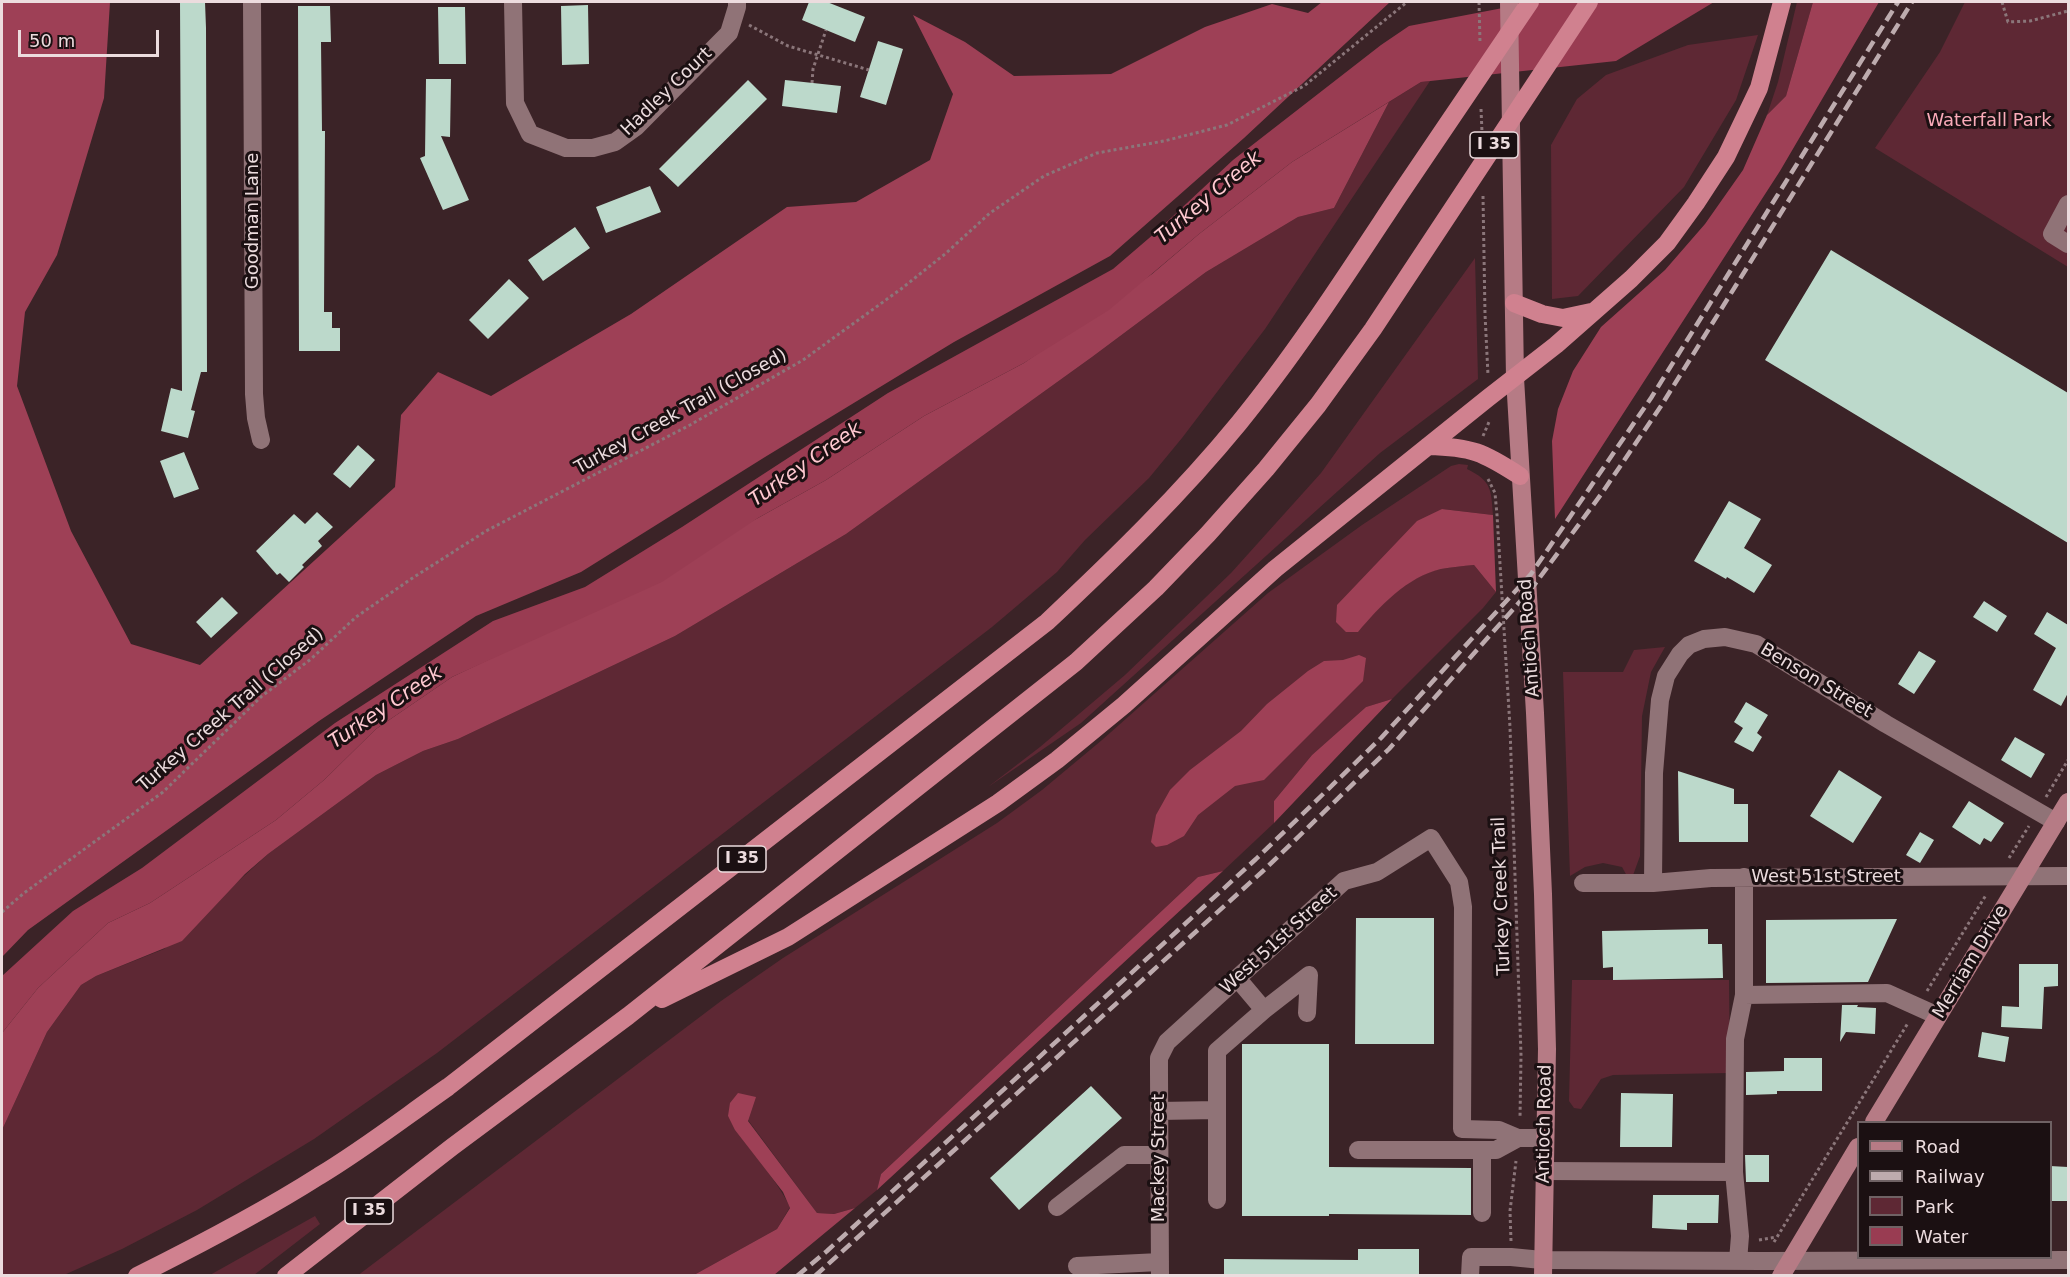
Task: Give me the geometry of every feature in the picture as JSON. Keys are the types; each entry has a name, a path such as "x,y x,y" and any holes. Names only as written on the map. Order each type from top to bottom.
{"highway":[{"name":"I 35","path":"137,1275 206,1241 319,1177 379,1137 448,1087 1047,622 1171,502 1238,424 1284,365 1530,2"},
{"name":"I 35","path":"286,1275 461,1140 628,1016 1076,662 1156,588 1266,470 1318,405 1373,329 1589,2"},
{"path":"628,1016 788,937 998,803 1057,760 1115,712 1275,570 1556,345 1631,279 1667,243 1726,158 1759,88 1782,2"},
{"path":"1514,297 1542,314 1563,318 1593,311"},
{"path":"1428,446 1477,451 1493,459 1520,480"}],"main road":[{"name":"Antioch Road","path":"1509,2 1515,378 1535,713 1543,894 1547,1049 1542,1268"},
{"name":"Merriam Drive","path":"1875,1121 2068,802"},
{"path":"1785,1268 1857,1149"}],"street":[{"name":"Goodman Lane","path":"252,2 254,394 261,440"},
{"name":"Hadley Court","path":"513,2 515,103 530,134 566,148 593,148 615,142 636,127 729,33 735,10"},
{"path":"2068,204 2052,234 2068,244"},
{"name":"Benson Street","path":"1653,883 1654,773 1660,700 1666,676 1680,654 1689,645 1704,639 1725,637 1756,644 1886,724 2056,822"},
{"name":"West 51st Street","path":"1167,1042 1344,881 1377,872 1431,838 1459,882 1463,907 1462,1129 1499,1130 1518,1138"},
{"name":"West 51st Street","path":"1583,883 1653,883 1744,877 2068,876"},
{"path":"1738,1261 1740,1236 1734,1172 1735,1040 1744,995 1744,877"},
{"path":"1217,1200 1217,1051 1309,975 1307,1013"},
{"path":"1237,978 1264,1010"},
{"path":"1744,995 1887,993 1938,1016"},
{"name":"Mackey Street","path":"1160,1269 1160,1058 1167,1042"},
{"path":"1159,1112 1217,1110"},
{"path":"1358,1150 1496,1150 1518,1138 1545,1138"},
{"path":"1482,1150 1482,1213"},
{"path":"1057,1207 1124,1155 1160,1155"},
{"path":"1544,1171 1734,1172"},
{"path":"1470,1275 1471,1257 1511,1257 1542,1268 1738,1261 1785,1268 2068,1260"},
{"path":"1077,1266 1160,1269"}],"path":[{"name":"Turkey Creek Trail (Closed)","path":"2,912 24,893 163,792 262,696 311,659 356,617 411,579 486,531 690,425 803,360 901,289 945,254 990,213 1044,176 1097,153 1164,141 1227,125 1304,86 1407,2"},
{"path":"2002,2 2008,22 2030,21 2068,11"},
{"path":"735,10 788,46 869,70"},
{"path":"812,83 817,56 826,30"},
{"name":"Turkey Creek Trail","path":"1497,515 1510,727 1521,1055 1518,1138 1510,1211 1511,1257"},
{"path":"1751,1241 1777,1236"}],"green space":[{"path":"1797,2 1813,2 1786,96 1767,115 1778,82"},
{"name":"Waterfall Park","path":"1965,2 2068,2 2068,267 1875,148 1940,52"},
{"path":"1758,35 1736,100 1684,187 1578,296 1552,299 1551,145 1577,99 1606,75 1688,45"},
{"path":"1430,81 1265,329 1182,438 1149,478 1085,540 1057,572 992,627 437,1053 314,1139 197,1210 122,1249 64,1275 2,1276 2,1130 47,1032 81,985 96,976 164,949 268,854 376,775 423,751 458,739 675,636 846,534 1206,272 1298,217 1334,208 1389,102 1421,82"},
{"path":"1475,258 1478,379 1380,453 1081,723 988,787 1040,747 1125,675 1231,573 1321,473"},
{"path":"1468,465 1467,469 1486,482 1489,487 1493,515 1442,509 1358,631 1395,593 1417,578 1441,569 1474,565 1496,592 1483,608 1392,699 1366,707 1312,755 1274,801 1274,823 1223,871 1198,877 881,1174 877,1190 855,1208 834,1214 817,1213 748,1120 728,1116 790,1207 777,1229 694,1275 357,1276 721,1001 783,958 997,823 1042,790 1268,593 1362,525 1451,466"},
{"path":"1665,647 1651,672 1642,716 1640,856 1632,878 1627,876 1622,867 1603,863 1585,867 1570,876 1563,672 1623,672 1634,650"},
{"path":"1572,980 1729,980 1730,1073 1613,1075 1601,1079 1581,1109 1574,1108 1569,1101"},
{"path":"315,1216 320,1224 254,1275 210,1275"}],"shaded area":[{"path":"2,2 110,2 104,98 57,255 25,312 17,386 71,531 131,644 200,665 395,487 401,415 438,372 491,396 631,314 787,207 856,202 930,160 953,94 913,15 965,42 1014,76 1111,74 1205,27 1272,4 1308,13 1322,2 1390,2 1244,138 1110,256 954,342 581,572 476,616 319,721 28,930 2,957"},
{"path":"1813,2 1879,2 1780,171 1555,519 1552,441 1558,409 1573,371 1601,327 1665,270 1705,224 1743,170 1767,115 1786,96"},
{"path":"1389,102 1334,208 1298,217 1206,272 846,534 675,636 458,739 423,751 376,775 268,854 245,874 182,941 96,976 81,985 47,1032 2,1130 2,1033 38,988 108,923 150,903 276,820 324,780 376,729 452,677 513,648 758,518 826,480 924,416 1024,363 1152,274 1199,234 1292,162"},
{"path":"1442,509 1493,515 1496,592 1474,565 1441,569 1417,579 1395,594 1358,632 1346,632 1336,622 1337,605 1417,521"},
{"path":"1359,655 1366,658 1363,681 1264,780 1235,786 1198,815 1184,836 1167,845 1156,847 1151,842 1156,815 1170,790 1190,770 1241,731 1267,704 1308,671 1324,661 1343,660"},
{"path":"1392,699 1274,823 1274,801 1312,755 1366,707"},
{"path":"1223,871 877,1190 881,1174 1198,877"},
{"path":"738,1093 756,1097 748,1121 817,1213 834,1214 855,1208 774,1275 694,1275 777,1229 790,1208 783,1192 735,1130 728,1116 730,1103"}],"water":[{"name":"Turkey Creek","path":"1534,2 1714,2 1616,61 1421,82 1292,162 1199,234 1109,310 1024,363 924,416 826,480 758,518 662,582 452,677 376,729 324,780 276,820 150,903 108,923 38,988 2,1033 2,976 73,911 142,868 335,723 493,621 585,587 888,393 1113,269 1233,160 1381,45 1409,26"}],"building":[{"path":"180,2 205,2 206,28 207,372 201,372 191,410 195,411 188,438 161,431 171,388 182,391"},
{"path":"809,2 827,2 865,17 855,42 802,20"},
{"path":"588,5 589,64 562,65 561,6"},
{"path":"298,6 330,6 331,42 321,42 322,131 325,131 324,312 332,312 332,328 340,328 340,351 299,351"},
{"path":"438,7 465,7 466,64 439,64"},
{"path":"878,41 903,49 886,105 860,97"},
{"path":"426,79 451,79 450,137 441,136 469,200 443,210 420,158 425,156"},
{"path":"748,80 767,99 678,187 659,169"},
{"path":"785,80 841,86 837,113 782,106"},
{"path":"650,186 661,212 606,233 596,207"},
{"path":"575,227 590,248 543,281 528,260"},
{"path":"1831,250 2068,393 2068,543 1765,360"},
{"path":"509,279 529,298 488,339 469,320"},
{"path":"358,445 375,460 350,488 333,474"},
{"path":"184,452 199,489 174,498 160,461"},
{"path":"1729,501 1761,519 1744,548 1772,565 1754,593 1694,561"},
{"path":"317,512 333,527 318,541 322,546 302,565 304,567 289,582 280,573 277,575 256,551 294,514 305,524"},
{"path":"222,597 238,613 211,638 196,622"},
{"path":"1984,601 2007,616 1997,632 1973,617"},
{"path":"2047,612 2068,625 2068,693 2061,706 2033,690 2056,648 2034,634"},
{"path":"1919,651 1936,661 1914,694 1898,684"},
{"path":"1746,702 1768,715 1757,733 1762,737 1753,752 1734,742 1743,728 1734,722"},
{"path":"2015,737 2045,754 2031,778 2001,760"},
{"path":"1839,770 1882,797 1853,843 1810,816"},
{"path":"1678,771 1734,789 1734,804 1748,804 1748,842 1679,842"},
{"path":"1969,801 2004,823 1991,842 1984,838 1980,845 1952,827"},
{"path":"1920,832 1934,840 1920,863 1906,855"},
{"path":"1356,918 1434,918 1434,1044 1355,1044"},
{"path":"1897,919 1868,982 1766,983 1766,920"},
{"path":"1708,929 1708,944 1722,944 1723,978 1613,980 1613,967 1603,968 1602,931"},
{"path":"2019,964 2058,964 2058,986 2044,987 2042,1029 2001,1027 2002,1006 2019,1007"},
{"path":"1842,1005 1876,1008 1875,1034 1846,1032 1840,1042"},
{"path":"1982,1032 2009,1037 2005,1062 1978,1057"},
{"path":"1242,1044 1329,1044 1329,1167 1471,1168 1471,1215 1242,1216"},
{"path":"1784,1058 1822,1058 1822,1091 1777,1091 1777,1094 1746,1095 1746,1072 1784,1071"},
{"path":"1091,1086 1122,1118 1019,1210 990,1178"},
{"path":"1621,1093 1673,1094 1672,1147 1620,1147"},
{"path":"1745,1155 1769,1155 1769,1182 1746,1182"},
{"path":"2052,1166 2068,1167 2068,1201 2052,1201"},
{"path":"1653,1195 1719,1195 1718,1223 1687,1223 1687,1230 1652,1228"},
{"path":"1358,1249 1419,1249 1419,1275 1224,1275 1224,1259 1358,1260"}],"railway":[{"path":"797,1276 1256,859 1381,738 1531,574 1651,398 1898,2"},
{"path":"815,1276 1263,871 1389,749 1532,588 1602,493 1661,406 1912,2"}]}
